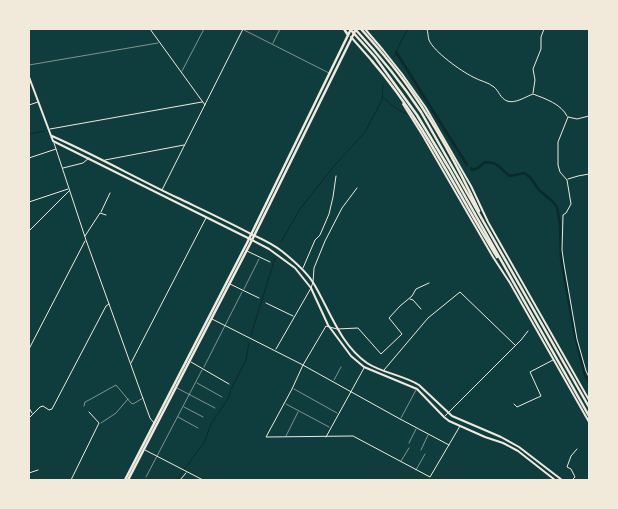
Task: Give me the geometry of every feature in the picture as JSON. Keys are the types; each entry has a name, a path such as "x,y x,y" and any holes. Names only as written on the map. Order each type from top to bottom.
{"main road":[{"path":"343,29 348,35"},
{"path":"228,283 246,251 348,35 353,29"},
{"path":"253,234 352,38 353,29"},
{"path":"353,29 378,54 416,105 589,407"},
{"path":"353,29 418,115 589,416"},
{"path":"361,29 385,57 428,116 456,164 483,218 484,224"},
{"path":"372,61 388,79 426,135 513,282"},
{"path":"127,480 251,239"},
{"path":"156,424 177,388 188,361"}],"street":[{"path":"150,29 205,105"},
{"path":"162,191 243,29"},
{"path":"365,29 402,74 430,115 472,186 499,243 589,400"},
{"path":"427,29 430,41 450,63 474,78 496,88 504,99 515,101 533,94 560,106 568,117 577,119 589,116"},
{"path":"533,94 533,69 541,48 541,37 544,29"},
{"path":"348,35 372,61 403,103 510,283 589,422"},
{"path":"29,78 52,136 86,240 150,418 156,424"},
{"path":"29,105 39,102"},
{"path":"49,129 202,102"},
{"path":"568,117 558,142 558,165 560,172 567,180 571,204 563,215 563,257 577,339 589,377"},
{"path":"52,136 276,246 302,269 313,282 337,329 366,363 413,381 452,416 501,437 519,447 562,480"},
{"path":"53,141 269,249 295,268 311,288 328,326 351,356 364,367 417,388 444,417 518,451 554,480"},
{"path":"102,161 185,144"},
{"path":"29,158 56,149"},
{"path":"62,168 89,158"},
{"path":"567,180 589,174"},
{"path":"302,269 329,214 336,176"},
{"path":"275,350 311,288 314,268 325,241 342,208 357,188"},
{"path":"29,202 69,190"},
{"path":"29,231 69,190"},
{"path":"85,237 110,193"},
{"path":"100,213 106,215"},
{"path":"130,363 207,217"},
{"path":"29,349 86,240"},
{"path":"246,251 270,262"},
{"path":"228,283 258,298"},
{"path":"328,326 337,329 358,328 381,354 402,334 389,318 409,299 416,289 429,283"},
{"path":"384,370 428,318 460,292 515,345"},
{"path":"409,299 421,309"},
{"path":"29,418 40,407 52,409 109,303"},
{"path":"266,303 294,317"},
{"path":"210,318 275,350 449,445"},
{"path":"328,326 326,326 303,365 266,437 352,436 430,478 460,425"},
{"path":"444,417 528,331"},
{"path":"514,404 516,407 541,396 530,372 554,360"},
{"path":"188,361 229,384"},
{"path":"326,437 364,367"},
{"path":"29,408 33,414"},
{"path":"71,480 99,423 89,412"},
{"path":"143,449 201,480"},
{"path":"572,480 575,477 571,469 567,467 571,456 577,449"},
{"path":"29,473 38,470"},
{"path":"180,480 185,471"}],"lane":[{"path":"181,73 204,29"},
{"path":"243,29 330,73"},
{"path":"273,44 280,29"},
{"path":"29,66 160,42"},
{"path":"146,477 260,257"},
{"path":"333,382 342,366"},
{"path":"196,382 222,397"},
{"path":"84,406 88,400 116,385 133,404 143,398"},
{"path":"400,419 419,385"},
{"path":"177,388 215,408"},
{"path":"292,388 339,414"},
{"path":"99,423 116,412 128,400"},
{"path":"285,403 331,428"},
{"path":"183,407 202,417"},
{"path":"285,437 299,410"},
{"path":"178,417 198,428"},
{"path":"409,443 417,428"},
{"path":"421,450 429,434"},
{"path":"401,462 409,448"},
{"path":"416,470 425,454"}],"waterway":[{"path":"394,57 408,29"},
{"path":"396,52 467,165"},
{"path":"281,242 300,209 334,166 365,132 382,100 383,84"},
{"path":"383,97 394,107 406,114"},
{"path":"29,134 45,131"},
{"path":"471,168 472,170 478,168 485,162 497,165 510,176 524,173 530,177 539,190 557,207 560,224 561,259 575,336 585,375 589,382"},
{"path":"251,335 275,258"},
{"path":"177,480 204,443 211,424 229,397 231,389 246,360 249,343"}]}
